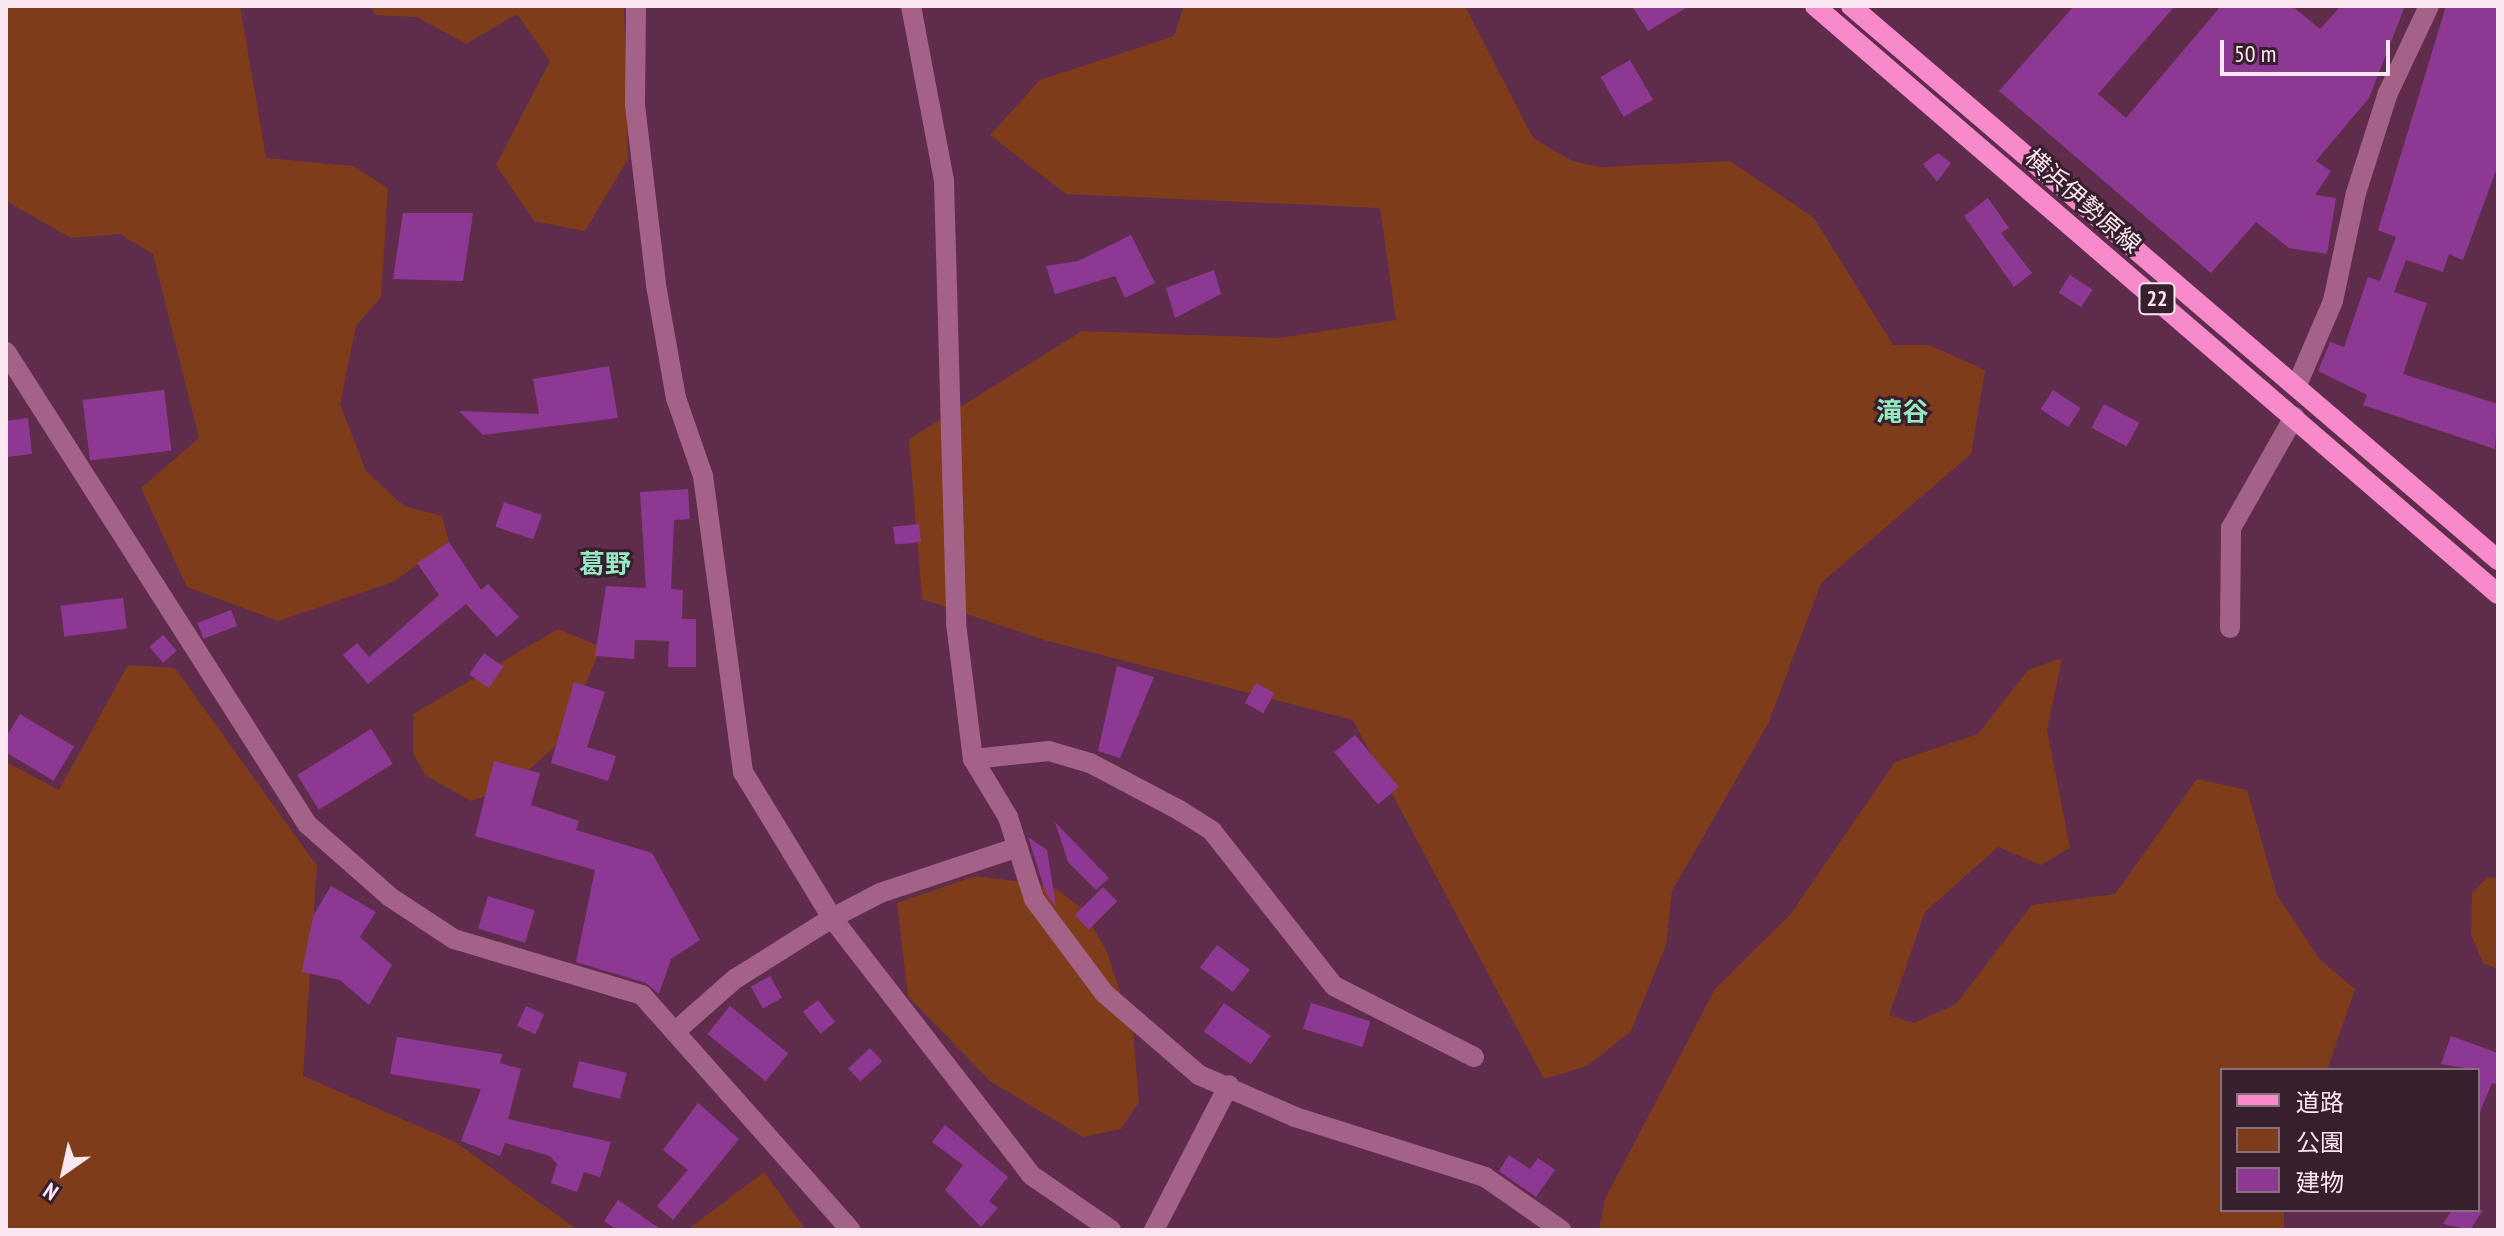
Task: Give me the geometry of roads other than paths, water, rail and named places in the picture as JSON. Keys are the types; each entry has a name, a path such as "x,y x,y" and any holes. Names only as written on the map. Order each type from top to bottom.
{"main road":[{"name":"横浜伊勢原線","path":"1815,6 2498,594"},
{"name":"横浜伊勢原線","path":"1851,6 2498,560"}],"street":[{"path":"636,6 635,105 656,285 676,398 703,476 743,772 832,918 1031,1175 1111,1230"},
{"path":"911,6 944,181 956,623 973,759 1018,847 1048,923 1104,993 1169,1054 1295,1117 1485,1177 1561,1230"},
{"path":"2297,385 2333,301 2356,193 2388,93 2429,6"},
{"path":"6,352 307,824 390,897 454,939 642,995 678,1029 851,1230"},
{"path":"2230,628 2231,528 2294,417"},
{"path":"973,759 1049,751 1090,763 1179,810 1212,831 1334,986 1474,1057"},
{"path":"678,1029 735,979 832,918 880,893 1018,847"},
{"path":"1154,1230 1229,1085"}],"district":[{"name":"滝谷","path":"1902,412"},
{"name":"葛野","path":"605,564"}]}
